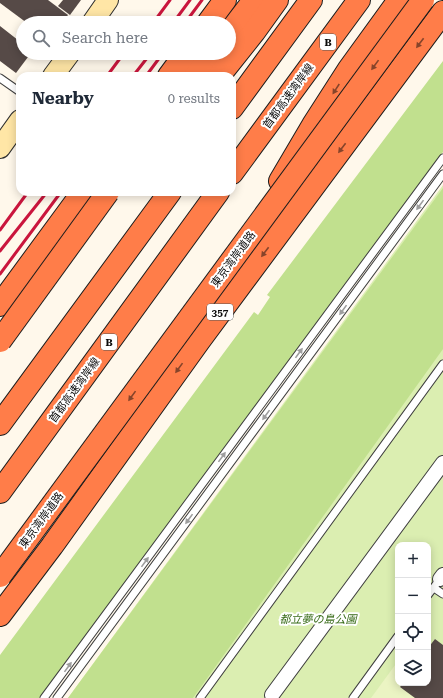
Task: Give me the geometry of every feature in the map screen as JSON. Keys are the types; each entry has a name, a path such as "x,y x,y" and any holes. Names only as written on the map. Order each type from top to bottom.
{"highway":[{"path":"213,16 225,0"},
{"path":"236,24 254,0"},
{"path":"236,54 277,0"},
{"path":"236,102 311,0"},
{"name":"首都高速湾岸線","path":"236,168 358,0"},
{"path":"199,341 205,320 234,262 313,125 349,69 399,0"},
{"name":"東京湾岸道路","path":"0,576 423,0"},
{"name":"357","path":"0,615 52,546 199,341 443,12"},
{"path":"172,72 181,60"},
{"path":"198,72 208,60"},
{"path":"222,72 231,60"},
{"path":"0,305 80,196"},
{"path":"0,341 105,196"},
{"path":"0,322 31,291 115,196"},
{"path":"0,424 167,196"},
{"name":"首都高速湾岸線","path":"0,492 215,196"},
{"path":"0,583 26,561 52,546"}],"street":[{"path":"97,16 108,0"},
{"path":"56,72 65,60"},
{"path":"0,148 16,126"},
{"path":"272,695 443,463"}],"lane":[{"path":"0,78 16,89"},
{"path":"44,698 443,158"},
{"path":"57,698 443,174"},
{"path":"200,698 443,364"},
{"path":"439,580 443,594"},
{"path":"431,591 439,580"},
{"path":"353,698 395,640"}],"green space":[{"path":"443,61 443,152 40,698 0,698 0,655 254,312 258,315 270,297 267,295"},
{"name":"都立夢の島公園","path":"443,185 443,698 68,698"},
{"path":"443,188 443,349 193,698 68,698"},
{"path":"435,639 443,645 443,698 371,698 395,665 395,686 431,686 431,644"}],"building":[{"path":"0,0 48,0 68,15 18,16 0,3"},
{"path":"63,0 81,0 70,15 58,6"},
{"path":"0,26 16,39 16,60 26,60 16,73 0,61"},
{"path":"435,639 443,645 443,698 415,698 400,687 431,686 431,644"}],"railway":[{"path":"158,16 170,0"},
{"path":"178,16 190,0"},
{"path":"190,16 202,0"},
{"path":"110,72 119,60"},
{"path":"136,72 146,60"},
{"path":"149,72 158,60"},
{"path":"0,230 25,196"},
{"path":"0,251 44,196"},
{"path":"0,274 58,196"}]}
